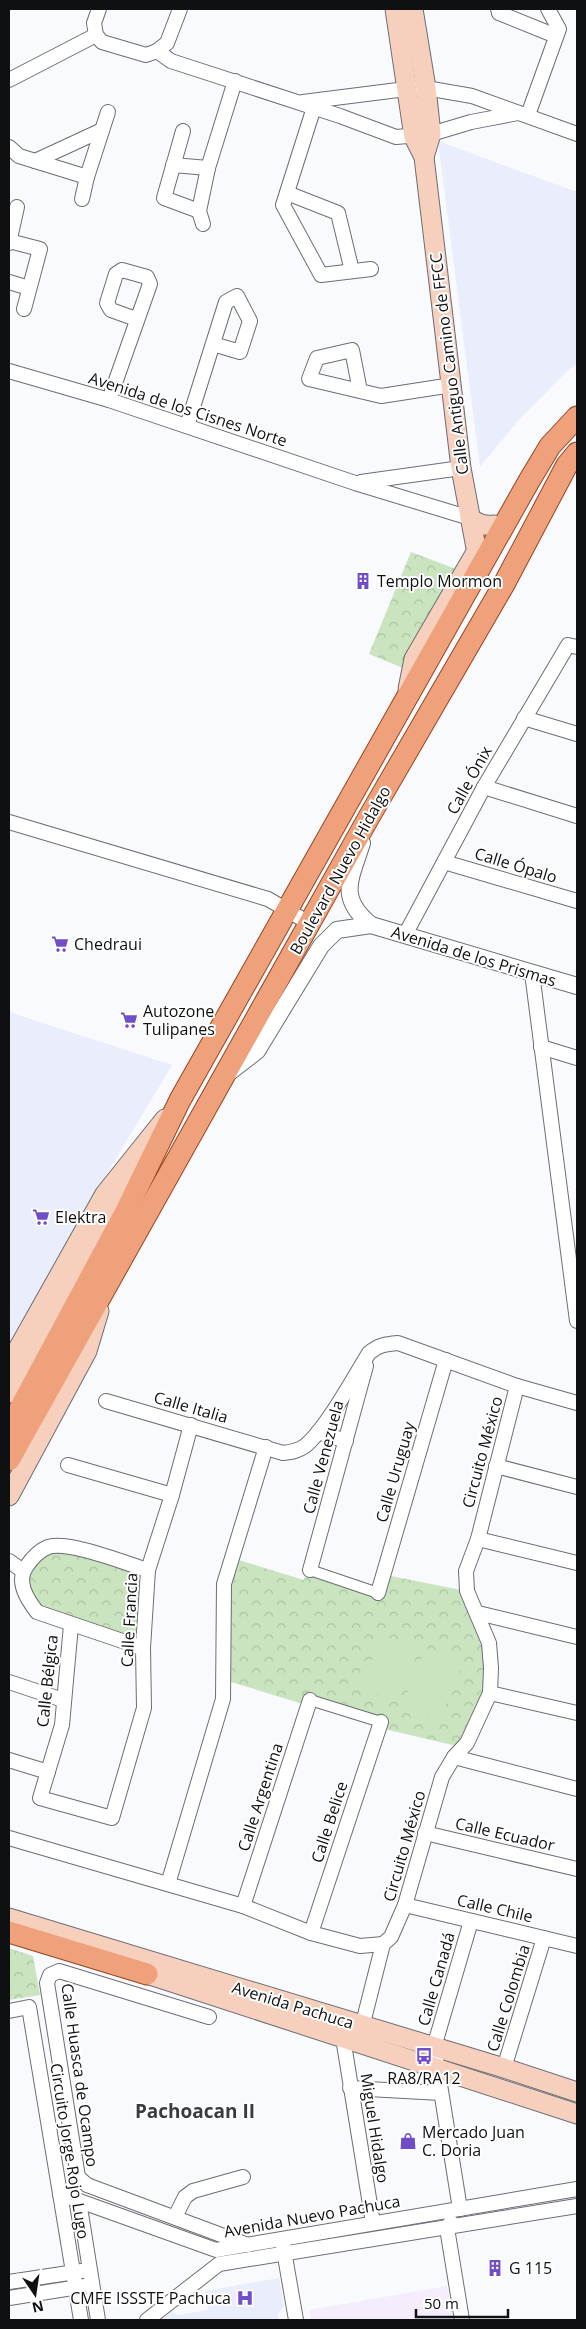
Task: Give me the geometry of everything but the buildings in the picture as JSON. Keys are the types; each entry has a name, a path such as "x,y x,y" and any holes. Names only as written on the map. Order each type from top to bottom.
{"main road":[{"name":"Calle Antiguo Camino de FFCC","path":"395,9 406,88 422,135"},
{"name":"Calle Antiguo Camino de FFCC","path":"413,9 426,88 422,135 424,157 461,468 470,518 473,566"},
{"name":"Boulevard Nuevo Hidalgo","path":"9,1393 112,1209 180,1100 406,701 473,566 550,446 577,417"},
{"name":"Boulevard Nuevo Hidalgo","path":"310,923 502,586 567,465 577,453"},
{"path":"473,566 494,525 512,496 529,481"},
{"path":"470,518 476,523 485,526 494,525"},
{"path":"442,689 453,656 473,617 479,593 473,566 470,518"},
{"path":"9,1460 224,1076 254,1043 309,948 312,935 310,923"},
{"name":"Boulevard Nuevo Hidalgo","path":"9,1429 125,1214 180,1100"},
{"path":"9,1365 106,1194 180,1100"},
{"path":"9,1496 86,1351 105,1290"},
{"name":"Avenida Pachuca","path":"9,1918 504,2068 577,2092"},
{"path":"9,1932 147,1974 212,1997"},
{"path":"9,1943 144,1983 212,1997"},
{"name":"Avenida Pachuca","path":"212,1997 577,2114"}],"street":[{"path":"98,9 94,23 96,35 102,42 146,55 157,51 167,43 180,9"},
{"path":"498,9 499,13 556,36"},
{"path":"523,114 559,29 548,9"},
{"path":"9,80 96,35"},
{"path":"157,51 171,61 298,102 315,105 396,137 422,135 471,122 523,114"},
{"path":"183,131 164,198 201,218 208,168 235,81"},
{"path":"315,105 338,98 406,88 426,88 472,96 577,134"},
{"path":"471,122 476,105 472,96"},
{"path":"338,98 337,106 340,116"},
{"path":"315,105 283,205 321,275 371,269"},
{"path":"82,200 87,177 108,112"},
{"path":"36,161 102,130"},
{"path":"9,147 19,156 87,177"},
{"path":"173,165 208,168"},
{"path":"287,193 338,212 352,271"},
{"path":"17,207 9,242 40,249 24,309"},
{"path":"9,282 29,288"},
{"path":"109,400 136,319"},
{"path":"187,426 213,344"},
{"name":"Avenida de los Cisnes Norte","path":"9,371 109,400 355,483 470,518"},
{"path":"360,391 381,396 452,385"},
{"name":"Avenida de los Cisnes Norte","path":"355,483 461,468"},
{"path":"402,476 404,498"},
{"name":"Calle Ónix","path":"405,935 484,787 524,718 573,646"},
{"path":"524,718 577,734"},
{"path":"484,787 577,816"},
{"name":"Avenida de los Prismas","path":"369,817 349,886 350,902 357,914 370,925 577,986"},
{"path":"9,822 268,899 310,923"},
{"name":"Calle Ópalo","path":"444,862 577,901"},
{"name":"Avenida de los Prismas","path":"224,1076 257,1051 321,946 336,930 370,925"},
{"path":"532,973 577,1321"},
{"path":"542,1047 577,1058"},
{"name":"Circuito México","path":"369,1353 376,1347 398,1343 517,1386 478,1539 466,1571 468,1591 489,1643 490,1693 467,1743 454,1758 442,1777 398,1926 391,1937 383,1944"},
{"path":"168,1884 224,1699 224,1584 266,1447 283,1453 296,1452 318,1432 369,1353"},
{"name":"Calle Venezuela","path":"310,1570 369,1353"},
{"name":"Calle Uruguay","path":"378,1593 446,1360"},
{"path":"517,1386 577,1403"},
{"name":"Calle Italia","path":"106,1401 266,1447"},
{"name":"Calle Francia","path":"40,1798 112,1818 144,1708 143,1648 148,1570 172,1496 191,1425"},
{"path":"318,1432 346,1441"},
{"path":"68,1465 172,1496"},
{"path":"496,1466 577,1487"},
{"path":"478,1539 577,1564"},
{"path":"143,1648 37,1612 26,1597 22,1584 23,1571 34,1555 49,1546 68,1546 148,1570"},
{"path":"9,1561 23,1571"},
{"path":"310,1570 378,1593"},
{"path":"478,1613 577,1637"},
{"name":"Calle Bélgica","path":"40,1798 62,1725 71,1625"},
{"path":"9,1682 63,1700"},
{"path":"490,1693 577,1713"},
{"path":"310,1700 381,1722"},
{"name":"Calle Argentina","path":"243,1906 310,1700"},
{"name":"Calle Belice","path":"311,1933 381,1722"},
{"path":"454,1758 577,1789"},
{"path":"9,1760 48,1772"},
{"name":"Calle Ecuador","path":"425,1833 577,1869"},
{"path":"9,1838 243,1906 311,1933 360,1946 383,1944 364,2019"},
{"name":"Calle Chile","path":"405,1905 577,1946"},
{"name":"Calle Canadá","path":"434,2047 471,1921"},
{"name":"Calle Colombia","path":"504,2068 544,1938"},
{"name":"Calle Huasca de Ocampo","path":"209,2016 58,1971 50,1975 47,1983 78,2177 87,2185 248,2245"},
{"name":"Circuito Jorge Rojo Lugo","path":"9,2011 29,2008 80,2320"},
{"name":"Miguel Hidalgo","path":"343,2038 373,2223"},
{"path":"434,2047 460,2209 447,2228 462,2320"},
{"path":"350,2088 441,2093"},
{"path":"174,2217 185,2197 193,2190 243,2177"},
{"name":"Avenida Nuevo Pachuca","path":"147,2320 217,2257 248,2245 577,2190"},
{"name":"Avenida Nuevo Pachuca","path":"60,2194 217,2257 284,2254 577,2206"},
{"name":"Circuito Jorge Rojo Lugo","path":"79,2201 98,2320"},
{"path":"212,2232 217,2257"},
{"path":"282,2239 296,2320"},
{"path":"90,2269 13,2282 14,2298 93,2285"}],"shaded area":[{"path":"438,141 577,192 577,364 567,371 517,422 480,467"},
{"path":"9,1012 172,1065 94,1195 9,1360"},
{"name":"CMFE ISSSTE Pachuca","path":"279,2278 284,2306 278,2314 279,2320 162,2320 172,2311 177,2315 208,2310 205,2291"},
{"path":"447,2286 453,2320 311,2320 309,2310"}],"green space":[{"path":"411,552 469,574 420,675 369,654"},
{"path":"49,1546 148,1570 143,1648 37,1612 23,1571"},
{"path":"232,1558 304,1580 306,1573 380,1594 386,1575 466,1591 488,1644 488,1694 461,1747 380,1728 382,1721 306,1705 228,1681 228,1586"},
{"path":"382,1635 419,1650 398,1702 361,1687"},
{"path":"426,1648 463,1663 439,1722 402,1706"},
{"path":"9,1948 33,1956 40,1995 9,2000"}],"place":[{"name":"Templo Mormon","path":"363,581"},
{"name":"Chedraui","path":"60,944"},
{"name":"Autozone Tulipanes","path":"129,1020"},
{"name":"Elektra","path":"41,1217"},
{"name":"RA8/RA12","path":"424,2056"},
{"name":"Mercado Juan C. Doria","path":"408,2141"},
{"name":"G 115","path":"495,2268"},
{"name":"CMFE ISSSTE Pachuca","path":"245,2298"}],"district":[{"name":"Pachoacan II","path":"195,2111"}]}
